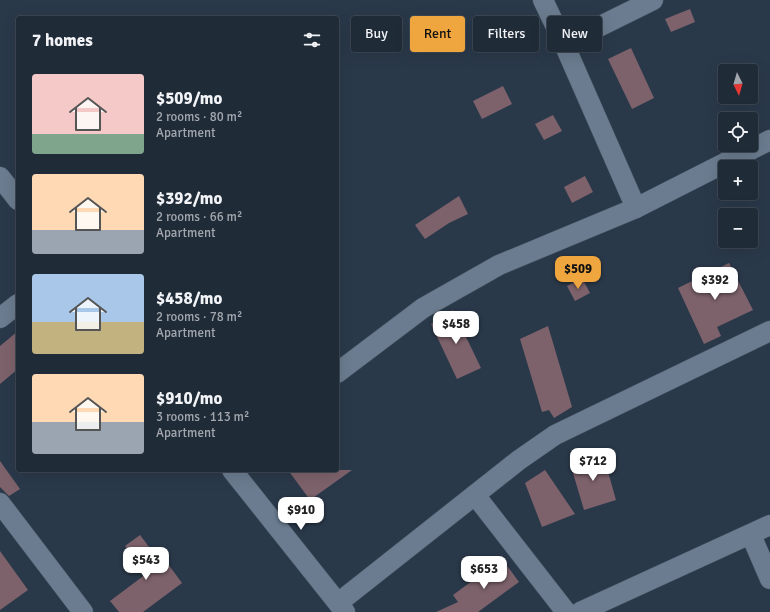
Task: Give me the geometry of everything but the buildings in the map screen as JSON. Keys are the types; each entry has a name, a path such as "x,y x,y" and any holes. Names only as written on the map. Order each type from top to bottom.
{"street":[{"path":"543,0 551,16"},
{"path":"602,25 653,0"},
{"path":"568,52 636,208"},
{"path":"339,372 424,308 499,265 636,208 770,140"},
{"path":"0,177 16,197"},
{"path":"0,318 16,306"},
{"path":"234,472 341,608 475,495 519,460 555,435 770,331"},
{"path":"475,495 566,612"},
{"path":"0,503 83,612"},
{"path":"580,612 770,525"},
{"path":"751,535 770,579"}]}
